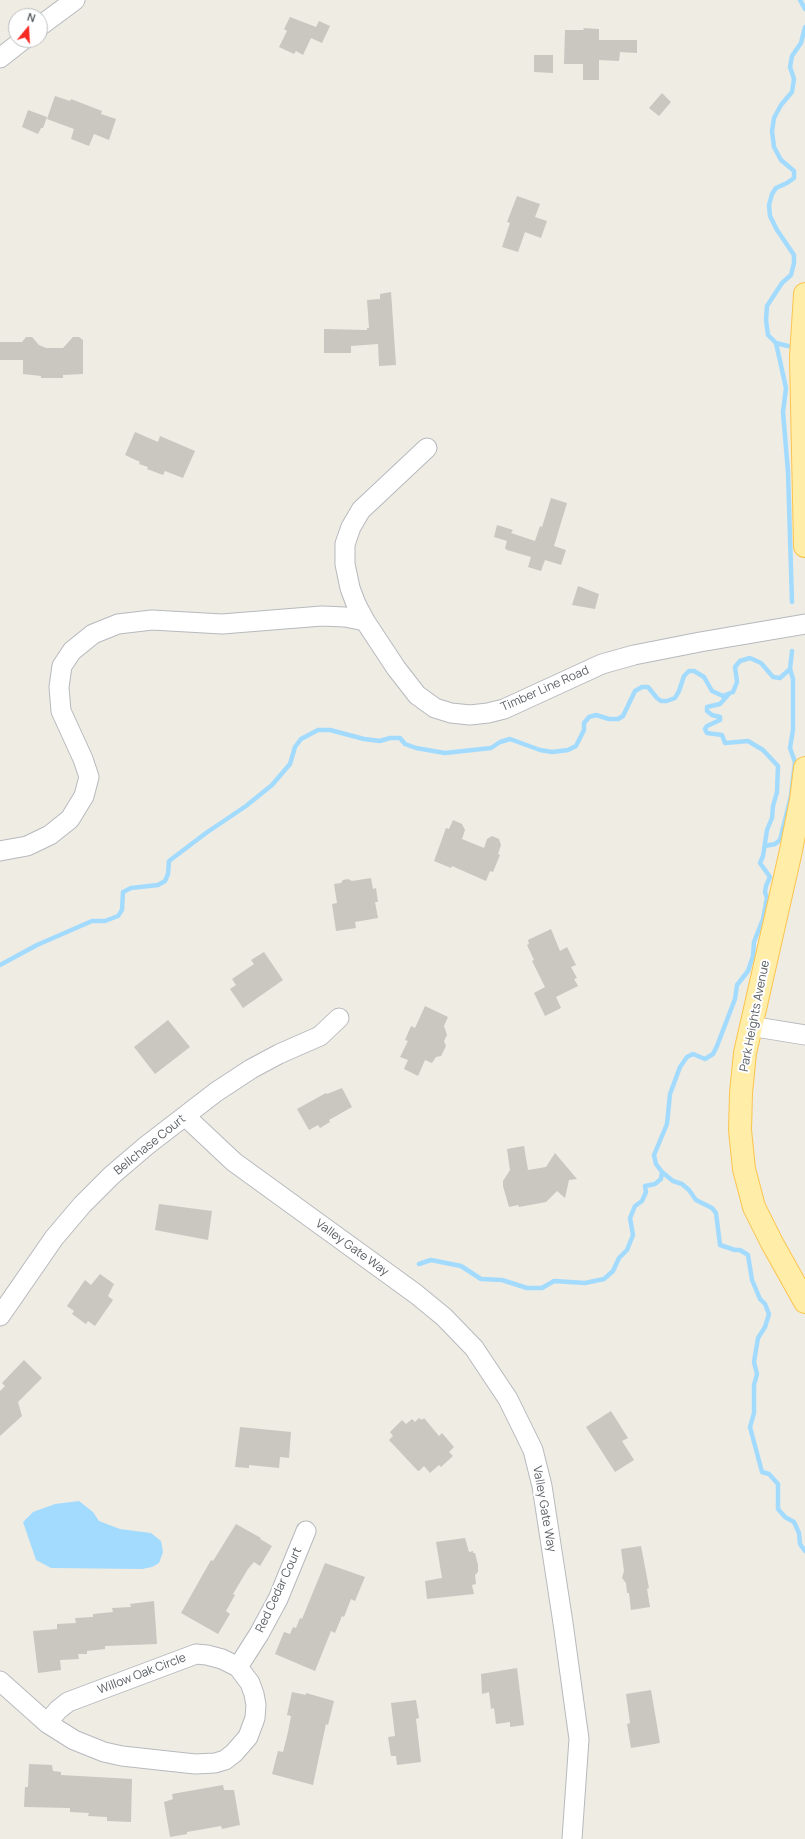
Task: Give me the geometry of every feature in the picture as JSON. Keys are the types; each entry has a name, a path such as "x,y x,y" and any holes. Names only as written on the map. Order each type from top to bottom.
{"main road":[{"path":"805,294 801,372 805,546"},
{"name":"Park Heights Avenue","path":"805,768 801,800 790,855 750,1026 741,1093 740,1130 744,1169 754,1207 805,1302"}],"street":[{"path":"48,20 75,0"},
{"path":"0,58 13,48"},
{"name":"Timber Line Road","path":"427,448 361,510 351,527 345,544 345,564 350,588 365,621 396,668 417,695 435,708 451,713 470,715 504,709 602,664 634,655 805,624"},
{"path":"0,851 27,846 50,835 70,819 84,796 89,778 83,759 61,711 59,687 62,666 72,651 93,634 118,624 152,620 222,624 322,616 344,617 365,621"},
{"name":"Bellchase Court","path":"0,1316 54,1238 82,1204 118,1170 216,1092 251,1069 279,1054 320,1036 339,1018"},
{"path":"750,1026 805,1035"},
{"name":"Valley Gate Way","path":"185,1116 234,1162 416,1294 444,1317 474,1348 508,1399 532,1450 542,1486 562,1616 579,1739 572,1839"},
{"name":"Red Cedar Court","path":"238,1667 260,1634 278,1599 306,1532"},
{"name":"Willow Oak Circle","path":"47,1723 58,1710 68,1702 184,1657 196,1654 207,1655 238,1667"},
{"path":"0,1681 47,1723 74,1740 104,1752 122,1756 195,1764 215,1763 225,1760 242,1746 248,1737 255,1718 254,1694 250,1683 238,1667"}],"water":[{"path":"79,1501 93,1512 99,1521 120,1529 151,1533 161,1541 163,1552 159,1563 152,1567 142,1569 51,1568 36,1560 23,1522 33,1512 55,1504"}],"building":[{"path":"290,17 316,27 319,21 330,26 322,43 311,38 303,55 296,51 294,54 279,47 287,31 284,29"},
{"path":"583,28 599,29 599,40 637,40 637,53 620,52 619,61 599,60 599,80 583,80 583,64 564,64 565,30 584,30"},
{"path":"534,55 553,55 553,73 534,72"},
{"path":"662,93 671,102 659,116 649,108"},
{"path":"55,96 70,101 71,99 102,111 101,114 116,119 109,140 94,134 89,146 71,139 74,129 47,119"},
{"path":"28,110 47,117 43,128 41,128 38,134 22,127"},
{"path":"517,196 540,204 535,217 547,221 541,238 525,232 518,252 502,247 510,223 507,222"},
{"path":"391,292 396,365 379,366 378,344 351,346 351,353 324,353 324,329 367,330 367,328 369,328 367,300 380,299 380,294"},
{"path":"26,337 32,337 39,345 46,348 63,348 73,337 79,337 83,340 83,374 63,375 63,378 41,378 41,376 23,374 23,360 0,360 0,342 22,342"},
{"path":"135,432 158,442 160,436 195,451 183,478 165,471 163,475 147,469 148,467 139,464 140,462 125,455"},
{"path":"551,498 567,503 554,546 566,550 561,565 545,560 541,571 528,567 531,557 507,550 505,548 507,541 494,537 497,525 513,530 511,533 535,541 540,526 542,527"},
{"path":"578,586 599,594 595,609 572,605"},
{"path":"453,820 462,824 465,830 462,839 484,848 487,839 492,836 499,839 501,845 498,854 500,855 493,872 490,871 486,881 452,866 451,868 434,861 446,828 449,829"},
{"path":"371,878 373,889 376,888 378,902 375,902 378,918 355,922 356,928 336,931 332,904 337,903 334,884 341,883 343,880 348,879 352,881"},
{"path":"551,929 560,951 567,947 576,965 571,967 577,978 574,979 578,986 556,997 561,1008 545,1016 534,993 545,987 532,961 534,960 527,945 529,944 528,940"},
{"path":"264,952 283,980 243,1008 230,989 236,985 232,979 254,964 251,960"},
{"path":"425,1006 448,1017 444,1026 447,1035 444,1041 446,1046 441,1056 436,1057 432,1063 425,1060 418,1076 404,1069 408,1060 400,1057 408,1041 405,1040 411,1026 415,1028"},
{"path":"168,1020 190,1047 155,1074 134,1047"},
{"path":"342,1088 352,1107 329,1120 330,1122 320,1128 318,1125 309,1130 297,1109 326,1093 327,1094"},
{"path":"524,1146 528,1170 546,1167 555,1153 577,1179 569,1180 565,1198 557,1191 546,1202 519,1207 518,1205 509,1207 503,1186 503,1181 510,1170 507,1149"},
{"path":"159,1204 212,1211 208,1240 155,1230"},
{"path":"100,1274 114,1284 108,1296 113,1300 95,1326 88,1321 86,1324 83,1322 72,1314 74,1311 67,1306 85,1280 91,1285"},
{"path":"24,1360 42,1378 18,1402 22,1416 0,1436 0,1391 5,1386 2,1383"},
{"path":"611,1411 628,1438 622,1441 634,1460 615,1472 586,1427"},
{"path":"419,1418 422,1420 424,1418 439,1436 442,1433 454,1447 449,1452 453,1456 441,1467 439,1465 430,1473 424,1466 419,1471 417,1470 389,1440 393,1436 390,1432 402,1420 406,1424 412,1419 415,1422"},
{"path":"240,1427 291,1432 289,1458 280,1457 279,1468 249,1465 249,1468 235,1467"},
{"path":"236,1524 272,1546 260,1566 254,1562 248,1569 233,1594 235,1595 226,1611 230,1614 218,1634 181,1613 211,1560 213,1561"},
{"path":"465,1538 469,1552 473,1551 473,1553 475,1553 478,1565 478,1572 475,1575 476,1584 472,1585 474,1594 427,1599 425,1581 442,1578 436,1542"},
{"path":"641,1546 649,1588 647,1589 650,1607 631,1610 629,1593 627,1593 626,1583 622,1578 624,1571 621,1549"},
{"path":"325,1563 365,1577 355,1601 351,1599 344,1617 342,1616 335,1633 331,1631 315,1671 275,1654 284,1632 290,1634 293,1627 296,1628 300,1618 302,1619"},
{"path":"154,1601 157,1644 105,1646 105,1649 87,1651 87,1654 78,1654 79,1659 60,1660 61,1670 38,1673 33,1631 57,1629 57,1624 76,1623 75,1618 93,1617 93,1614 113,1612 112,1608 131,1607 130,1604"},
{"path":"517,1668 524,1725 510,1727 510,1722 496,1724 494,1708 491,1709 489,1692 482,1694 481,1674"},
{"path":"651,1690 660,1743 631,1748 627,1724 630,1723 626,1694"},
{"path":"292,1692 306,1695 306,1693 334,1701 328,1725 326,1724 313,1785 272,1774 278,1751 283,1752 288,1732 291,1716 287,1715"},
{"path":"416,1700 419,1718 416,1719 421,1762 397,1765 396,1756 391,1756 388,1737 395,1736 391,1703"},
{"path":"29,1764 52,1765 53,1771 61,1772 61,1775 132,1779 131,1822 107,1821 107,1817 88,1816 89,1813 70,1812 70,1808 24,1807 25,1787 28,1787"},
{"path":"223,1785 224,1790 234,1790 240,1825 222,1829 221,1826 187,1832 187,1834 170,1837 164,1802 173,1799 172,1794"}],"waterway":[{"path":"800,0 805,9"},
{"path":"788,346 776,343 768,335 766,320 767,306 782,283 791,275 794,263 794,255 777,230 770,216 769,205 772,194 776,188 794,178 794,171 781,160 774,147 772,131 774,118 781,105 792,92 794,79 790,67 792,56 801,43 805,27"},
{"path":"776,343 786,388 783,412 788,472 792,602"},
{"path":"765,846 775,844 780,840 791,796 795,762 790,748 793,730 793,679 790,669 792,651"},
{"path":"0,965 37,945 92,921 105,921 118,916 122,910 123,892 131,888 158,885 165,881 168,874 169,861 206,833 246,806 272,785 290,764 295,747 301,739 318,730 330,730 364,739 380,741 390,738 400,738 405,744 416,748 445,753 491,748 500,742 510,739 540,750 552,752 568,750 576,746 584,730 584,723 589,717 596,715 609,719 618,719 623,716 635,691 642,687 648,687 661,701 667,701 675,698 684,676 689,671 694,671 704,677 712,691 723,696 733,692 737,682 735,667 740,661 750,658 761,663 773,677 780,678 790,669"},
{"path":"728,695 720,704 707,707 707,711 712,715 720,717 720,720 707,726 705,729 707,733 722,735 725,743 748,741 763,750 778,766 777,792 773,806 772,818 767,830 763,856 760,863 770,877 765,892 767,898 763,919 754,942 753,956 748,971 737,985 735,999 717,1046 713,1054 705,1059 693,1054 687,1057 680,1067 670,1094 667,1124 654,1155 656,1164 662,1172 673,1181 682,1184 689,1190 696,1200 712,1208 716,1213 720,1245 735,1250 740,1250 748,1255 752,1280 760,1299 765,1304 769,1314 765,1327 758,1338 754,1362 757,1374 754,1385 754,1413 750,1427 762,1472 769,1474 778,1484 778,1509 785,1517 794,1522 799,1533 800,1544 805,1551"},
{"path":"419,1264 431,1260 461,1266 481,1279 502,1280 527,1288 542,1288 554,1281 585,1283 604,1279 613,1271 619,1258 627,1250 633,1235 630,1218 635,1206 642,1201 646,1192 645,1186 655,1184 661,1179 662,1172"}]}
